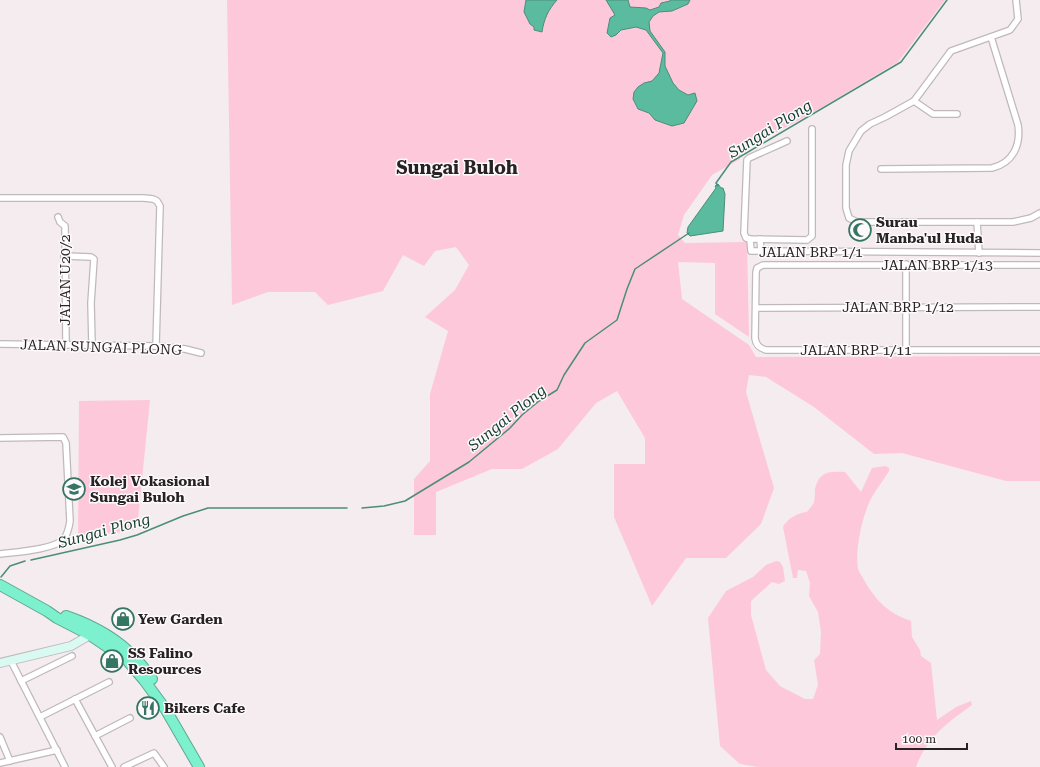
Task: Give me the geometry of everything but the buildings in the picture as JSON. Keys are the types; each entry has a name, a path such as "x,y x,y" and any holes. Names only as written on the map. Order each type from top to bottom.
{"highway":[{"path":"0,585 48,611 57,618 122,656 144,680 166,710 201,767"},
{"path":"48,611 68,616 113,639 136,659 171,706 201,767"},
{"path":"68,616 86,627 90,636"},
{"path":"90,636 98,635 106,638 136,659"}],"street":[{"path":"1016,0 1018,19 1010,30 951,52 914,101 870,124 856,138 849,151 846,165 845,187 847,214 852,220 857,222 978,222 1019,221 1031,218 1040,213"},
{"path":"882,169 992,168 1000,166 1009,159 1018,146 1019,129 991,37"},
{"path":"914,101 933,114 958,114"},
{"path":"787,141 747,160 744,236 750,239 807,240 812,236 812,129"},
{"path":"0,198 144,198 157,201 160,206 156,346"},
{"name":"JALAN U20/2","path":"58,217 60,222 65,226 64,256 66,345"},
{"path":"978,222 979,253"},
{"name":"JALAN BRP 1/1","path":"750,239 751,251 1040,253"},
{"path":"760,239 761,251"},
{"path":"64,256 91,257 94,259 91,303 92,345"},
{"path":"906,264 906,350"},
{"name":"JALAN BRP 1/13","path":"763,265 1040,265"},
{"name":"JALAN BRP 1/11","path":"763,265 757,268 756,272 755,338 756,343 761,349 1040,350"},
{"name":"JALAN BRP 1/12","path":"756,308 1040,307"},
{"name":"JALAN SUNGAI PLONG","path":"0,344 156,346 185,349 201,353"},
{"path":"0,438 63,437 66,443 70,521 68,532 63,540 45,548 0,554"},
{"path":"71,646 78,636 78,632 73,626"},
{"path":"0,664 71,646 90,636"},
{"path":"21,681 72,656"},
{"path":"11,661 66,767"},
{"path":"40,717 110,682"},
{"path":"75,699 112,767"},
{"path":"95,736 130,718"},
{"path":"0,737 10,761"},
{"path":"0,763 57,750"},
{"path":"124,767 154,753 164,767"}],"shaded area":[{"path":"227,0 945,0 898,62 814,112 740,152 740,159 712,175 684,215 678,235 685,243 747,242 749,337 715,314 715,263 678,262 682,299 749,345 756,357 1040,356 1040,481 1006,481 902,453 874,454 814,407 766,377 749,375 746,392 774,488 761,524 726,558 686,558 652,606 614,517 614,464 645,464 645,438 617,391 596,403 558,449 522,469 492,469 436,492 436,535 414,535 414,479 430,461 430,394 448,331 425,317 455,290 469,265 456,247 435,251 424,266 403,255 383,291 328,305 315,292 268,292 232,305"},
{"path":"526,0 557,0 547,15 542,32 534,30 534,27 530,24 524,12"},
{"path":"606,0 628,0 630,7 646,8 650,10 659,7 661,3 670,0 690,0 688,4 672,11 659,12 653,16 649,22 650,31 665,52 665,66 673,83 679,90 688,95 695,93 697,101 684,123 672,126 655,120 649,113 638,109 633,99 634,92 644,83 652,81 659,73 663,53 646,30 636,27 621,30 616,35 611,37 607,33 610,18 615,15"},
{"path":"718,184 721,188 723,188 725,194 723,231 690,236 687,233 688,227 716,188 715,186"},
{"path":"150,400 137,529 78,540 79,401"},
{"path":"886,466 889,468 889,471 871,498 863,522 857,554 858,569 868,587 883,605 903,618 911,621 912,637 920,650 921,656 931,663 937,720 956,707 971,701 972,705 954,718 932,739 926,747 916,767 758,767 740,764 720,746 708,618 726,591 753,577 766,565 776,561 780,562 783,567 785,581 779,584 772,582 751,601 751,615 766,670 780,686 805,699 813,699 818,685 814,660 820,654 821,632 818,612 809,596 810,583 806,571 798,570 797,578 793,578 783,527 790,519 807,512 812,506 815,497 815,489 822,475 830,472 845,472 861,492 872,468"}],"waterway":[{"name":"Sungai Plong","path":"718,186 716,183 731,162 901,62 947,0"},
{"name":"Sungai Plong","path":"362,508 384,506 405,501 469,462 510,428 522,415 539,401 557,390 564,375 585,343 617,320 635,269 689,233"},
{"name":"Sungai Plong","path":"31,560 120,540 208,508 347,508"},
{"name":"Sungai Plong","path":"1,577 10,566 25,561"}],"place":[{"name":"Surau Manba'ul Huda","path":"860,230"},
{"name":"Kolej Vokasional Sungai Buloh","path":"74,489"},
{"name":"Yew Garden","path":"123,619"},
{"name":"SS Falino Resources","path":"112,661"},
{"name":"Bikers Cafe","path":"148,708"}],"district":[{"name":"Sungai Buloh","path":"457,167"}]}
